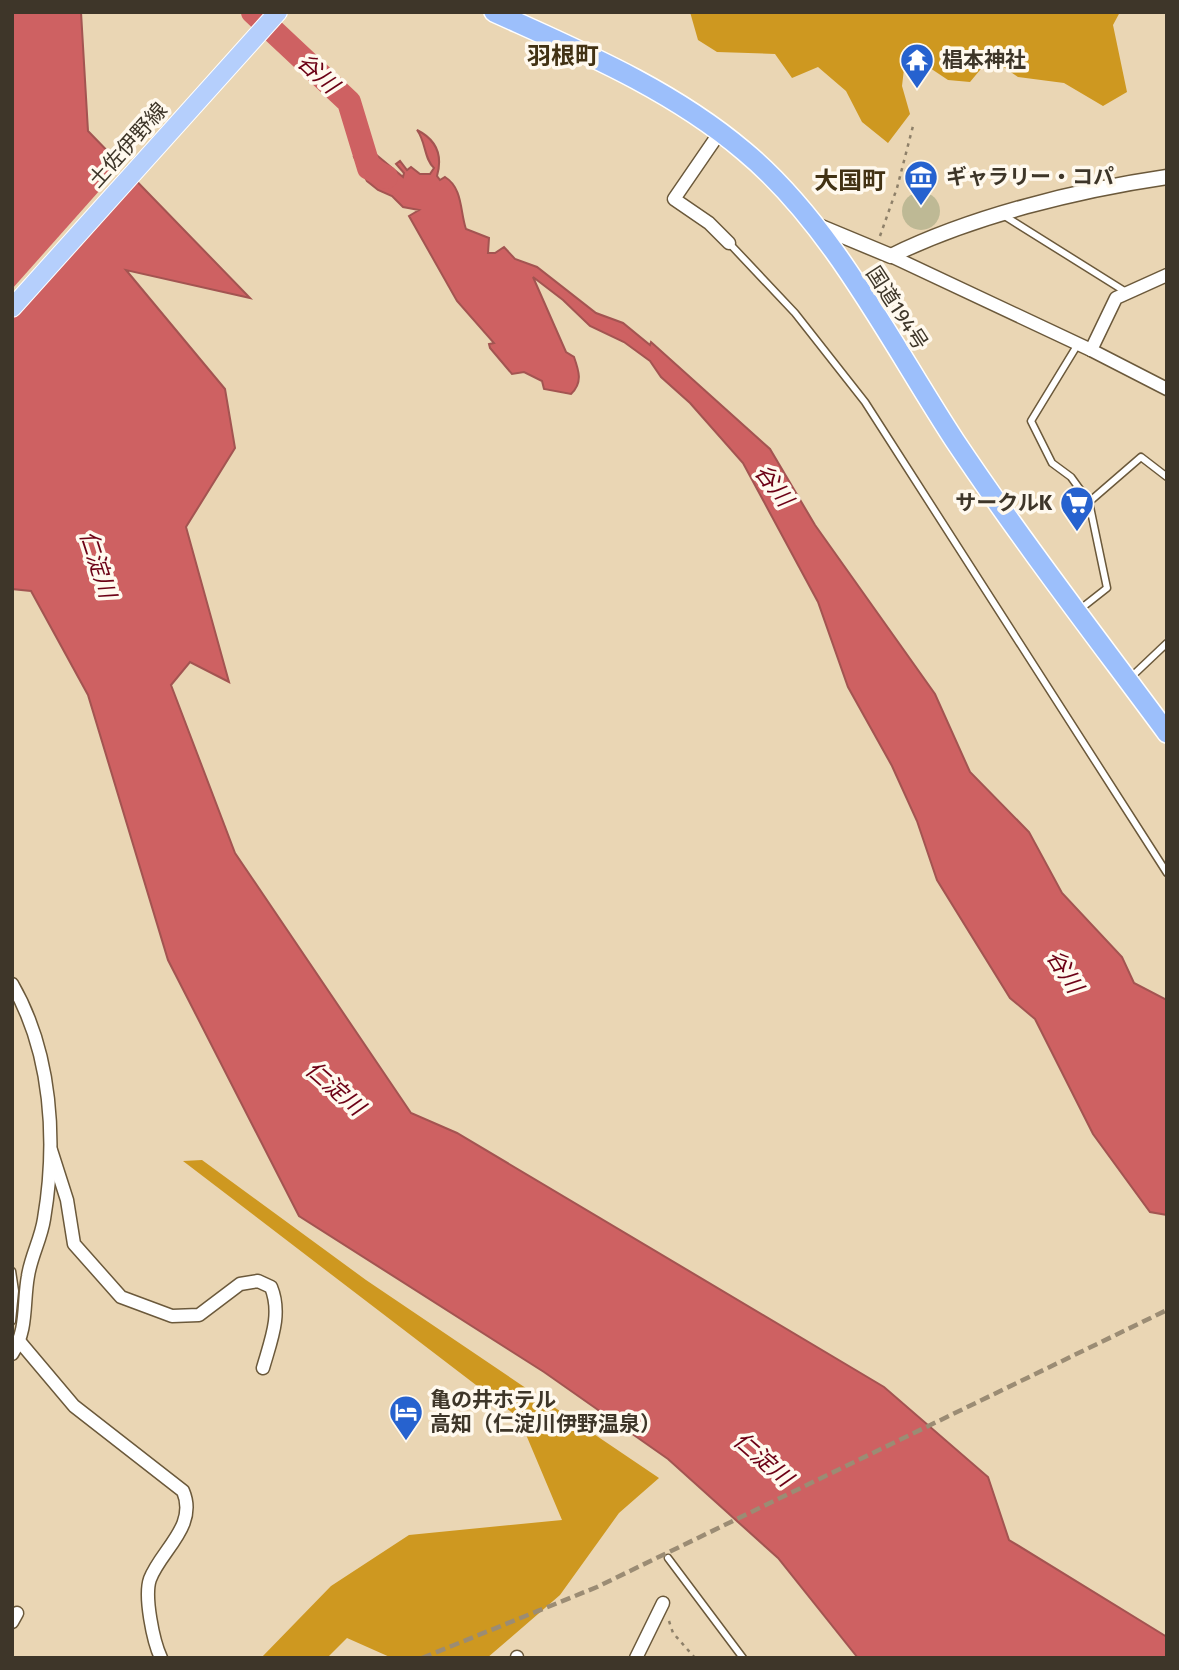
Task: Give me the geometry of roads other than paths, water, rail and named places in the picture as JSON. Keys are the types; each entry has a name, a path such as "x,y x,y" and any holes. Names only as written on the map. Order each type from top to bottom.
{"highway":[{"name":"国道194号","path":"494,12 663,94 720,132 765,171 810,222 861,294 956,443 1167,733"}],"main road":[{"name":"土佐伊野線","path":"12,308 278,12"}],"street":[{"path":"720,132 674,199 709,223 729,243"},
{"path":"891,256 928,237 1092,188 1167,177"},
{"path":"810,222 891,256 1091,349 1167,389"},
{"path":"1091,349 1116,298 1167,275"},
{"path":"12,984 26,1010 45,1079 51,1150 44,1221 27,1276 12,1354"},
{"path":"51,1150 67,1200 74,1244 121,1297 172,1316 199,1315 240,1284 258,1281 271,1287 277,1302 276,1322 263,1368"},
{"path":"16,1337 74,1406 183,1491 186,1502 182,1527 153,1573 149,1587 154,1644 161,1658"},
{"path":"636,1658 663,1603"}],"lane":[{"path":"1003,215 1127,293"},
{"path":"729,243 795,313 865,402 1167,873"},
{"path":"1077,611 1107,588 1089,502 1071,477 1052,463 1031,421 1079,344"},
{"path":"1089,502 1141,457 1167,477"},
{"path":"1128,680 1167,643"},
{"path":"12,1271 15,1292 12,1321"},
{"path":"668,1558 743,1658"}],"water":[{"name":"仁淀川","path":"12,12 81,12 88,131 250,298 126,270 225,389 235,448 186,527 229,682 190,662 171,685 235,853 411,1113 457,1133 884,1387 988,1477 1009,1540 1167,1637 1167,1658 858,1658 778,1558 668,1459 544,1372 299,1216 168,960 88,695 31,591 12,589"},
{"path":"417,130 429,138 437,149 437,176 440,180 445,177 455,187 466,229 489,238 488,253 495,253 504,247 515,259 537,267 596,313 623,323 650,345 651,342 770,449 815,525 935,694 970,772 1029,832 1062,893 1122,957 1134,983 1167,1000 1167,1215 1150,1212 1093,1134 1035,1019 1010,998 937,880 917,821 892,766 848,687 818,602 743,463 690,403 661,377 650,361 624,342 590,326 563,300 533,277 566,352 574,357 579,381 571,394 544,389 542,381 524,372 512,374 490,348 489,344 494,343 457,301 409,216 419,210 403,207 392,196 378,190 367,181 354,157 373,152 403,177 404,173 396,164 400,161 407,170 411,167 420,174 430,174 434,168 428,160"}],"waterway":[{"name":"谷川","path":"253,12 349,102 369,168 386,177"}],"railway":[{"path":"422,1658 597,1587 1167,1310"}],"place":[{"name":"椙本神社","path":"917,90"},
{"name":"ギャラリー・コパ","path":"921,207"},
{"name":"サークルK","path":"1077,533"},
{"name":"亀の井ホテル 高知（仁淀川伊野温泉）","path":"406,1442"}],"district":[{"name":"羽根町","path":"563,56"},
{"name":"大国町","path":"850,181"}]}
